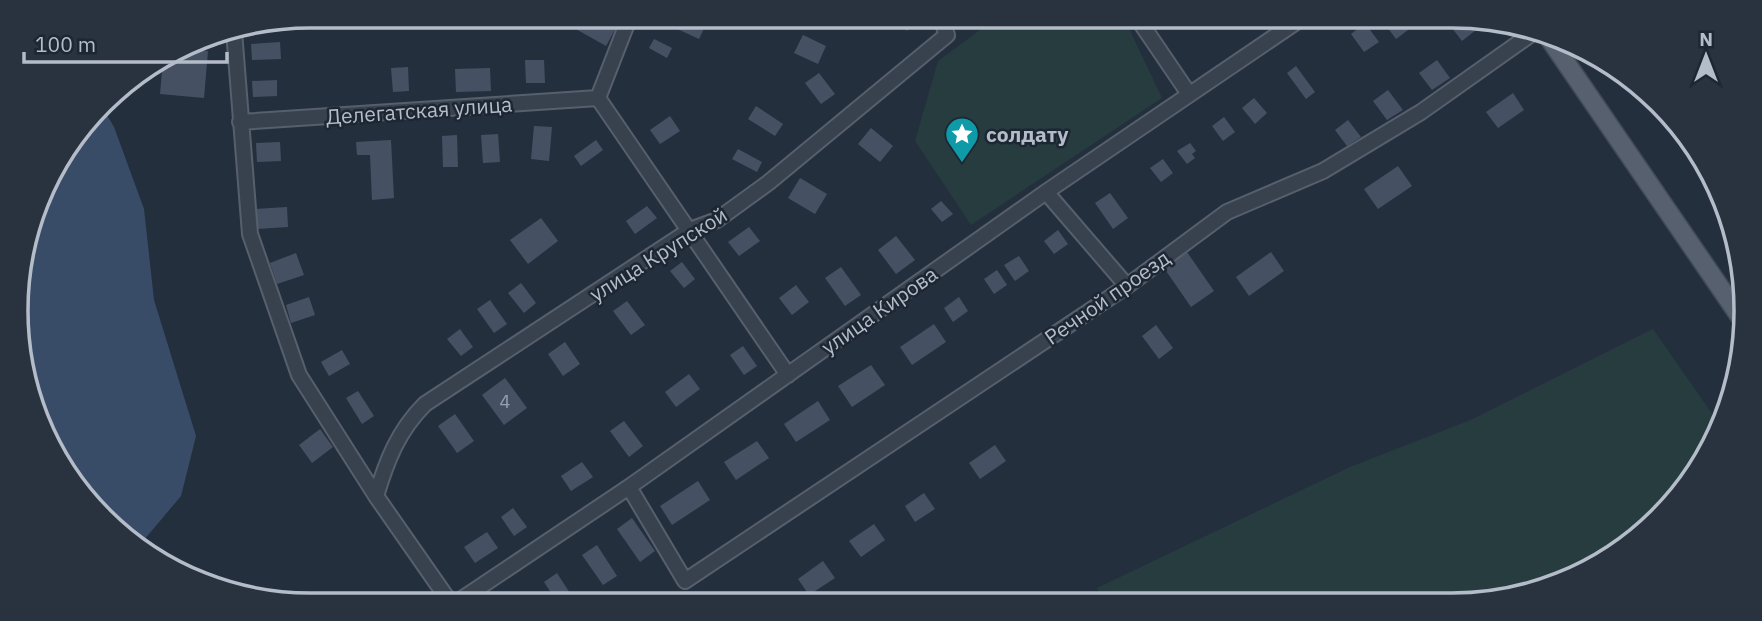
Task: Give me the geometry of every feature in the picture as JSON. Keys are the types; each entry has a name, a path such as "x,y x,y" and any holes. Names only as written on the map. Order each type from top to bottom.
{"main road":[{"path":"1556,49 1734,308"}],"street":[{"path":"625,28 598,98 788,375"},
{"name":"улица Крупской","path":"376,496 389,453 408,421 425,404 690,230 717,219 768,183 947,35 944,28"},
{"path":"1144,28 1189,94"},
{"name":"улица Кирова","path":"470,593 629,487 1046,192 1287,28"},
{"name":"Речной проезд","path":"629,487 685,581 1127,286 1227,212 1323,171 1421,112 1525,38"},
{"path":"235,39 250,234 299,375 376,496 444,593"},
{"name":"Делегатская улица","path":"240,122 598,98"},
{"path":"1046,192 1127,286"}],"green space":[{"path":"983,28 1129,28 1162,98 971,225 915,141 938,61"},
{"path":"1653,329 1713,415 1696,452 1676,482 1638,523 1593,555 1560,571 1525,583 1488,591 1452,593 1100,593 1097,588 1350,467 1473,419"}],"water":[{"path":"107,115 114,127 144,209 154,300 196,436 181,496 145,539 124,523 98,497 66,452 43,401 33,366 28,310 30,274 43,220 66,169 86,139"}],"building":[{"path":"574,28 616,28 606,46"},
{"path":"675,28 704,28 699,39"},
{"path":"1359,28 1369,28 1379,42 1364,52 1351,34"},
{"path":"1388,28 1407,28 1408,30 1396,39"},
{"path":"1452,28 1477,29 1462,41"},
{"path":"803,35 826,46 818,64 794,53"},
{"path":"654,39 672,48 667,58 649,48"},
{"path":"280,42 281,59 252,60 251,44"},
{"path":"201,50 208,51 204,98 160,94 162,71"},
{"path":"525,60 544,60 545,83 526,83"},
{"path":"1437,60 1450,78 1432,90 1419,73"},
{"path":"1296,66 1315,92 1306,99 1287,73"},
{"path":"408,67 409,91 393,92 391,68"},
{"path":"490,68 491,91 456,92 455,69"},
{"path":"819,73 835,94 821,104 805,83"},
{"path":"277,80 277,96 253,97 252,81"},
{"path":"1388,90 1403,110 1387,120 1373,101"},
{"path":"1513,93 1524,110 1498,128 1486,112"},
{"path":"1254,98 1267,113 1255,124 1242,108"},
{"path":"756,106 783,124 775,136 748,119"},
{"path":"670,116 680,131 660,144 650,130"},
{"path":"1224,117 1235,132 1223,141 1212,126"},
{"path":"1348,120 1361,137 1347,146 1335,130"},
{"path":"534,126 552,127 549,161 531,159"},
{"path":"871,128 893,146 880,162 858,144"},
{"path":"498,134 500,162 483,163 481,135"},
{"path":"457,135 458,167 443,167 442,136"},
{"path":"391,140 394,198 372,200 370,155 357,155 356,142"},
{"path":"596,140 603,150 581,166 574,156"},
{"path":"280,142 281,161 257,162 256,143"},
{"path":"1190,143 1196,151 1192,154 1195,158 1187,164 1177,151"},
{"path":"738,149 762,162 757,172 732,159"},
{"path":"1163,159 1173,173 1161,182 1150,168"},
{"path":"1398,166 1412,186 1378,209 1364,189"},
{"path":"800,178 827,194 815,214 788,198"},
{"path":"1110,193 1128,218 1113,229 1095,203"},
{"path":"941,201 953,214 942,222 931,209"},
{"path":"647,206 657,218 635,234 626,221"},
{"path":"287,207 288,227 256,229 255,209"},
{"path":"541,218 558,241 528,264 510,240"},
{"path":"749,227 760,241 739,256 728,242"},
{"path":"1058,230 1068,244 1054,254 1044,241"},
{"path":"896,236 915,260 896,274 878,250"},
{"path":"1187,252 1214,291 1191,307 1164,268"},
{"path":"1271,252 1284,271 1249,296 1236,277"},
{"path":"296,253 304,275 277,284 270,263"},
{"path":"1019,256 1029,271 1015,281 1004,265"},
{"path":"682,262 695,279 684,288 670,271"},
{"path":"841,267 861,295 845,306 825,278"},
{"path":"997,270 1007,285 994,294 984,279"},
{"path":"521,283 536,303 524,313 508,293"},
{"path":"796,285 809,302 792,315 779,298"},
{"path":"309,297 315,315 291,323 286,305"},
{"path":"959,297 968,311 953,322 944,308"},
{"path":"490,300 507,324 494,333 477,309"},
{"path":"627,301 645,325 631,335 613,311"},
{"path":"934,324 946,342 912,365 900,347"},
{"path":"1156,325 1173,348 1159,359 1142,336"},
{"path":"460,329 473,347 461,356 447,339"},
{"path":"565,342 580,364 563,376 548,354"},
{"path":"743,346 757,366 744,375 730,355"},
{"path":"342,350 350,364 329,376 321,362"},
{"path":"871,365 885,385 852,407 838,386"},
{"path":"689,374 700,389 676,407 665,392"},
{"path":"505,378 527,408 504,425 482,395"},
{"path":"358,391 374,416 362,424 346,398"},
{"path":"818,401 830,420 796,442 784,424"},
{"path":"455,414 474,441 457,453 438,426"},
{"path":"624,421 643,446 629,457 610,431"},
{"path":"320,429 333,447 312,463 299,445"},
{"path":"757,441 769,458 736,480 724,462"},
{"path":"995,445 1006,461 980,479 969,463"},
{"path":"582,462 593,477 571,491 561,476"},
{"path":"698,481 710,500 672,525 660,506"},
{"path":"924,493 935,509 915,522 905,506"},
{"path":"513,508 527,527 514,536 501,517"},
{"path":"632,518 655,551 640,562 617,529"},
{"path":"874,524 885,540 861,557 849,541"},
{"path":"487,532 498,548 475,563 464,547"},
{"path":"597,545 617,576 603,585 582,555"},
{"path":"823,561 835,578 812,593 808,593 798,579"},
{"path":"557,573 570,593 551,593 544,582"}],"place":[{"name":"солдату","path":"962,164"}]}
